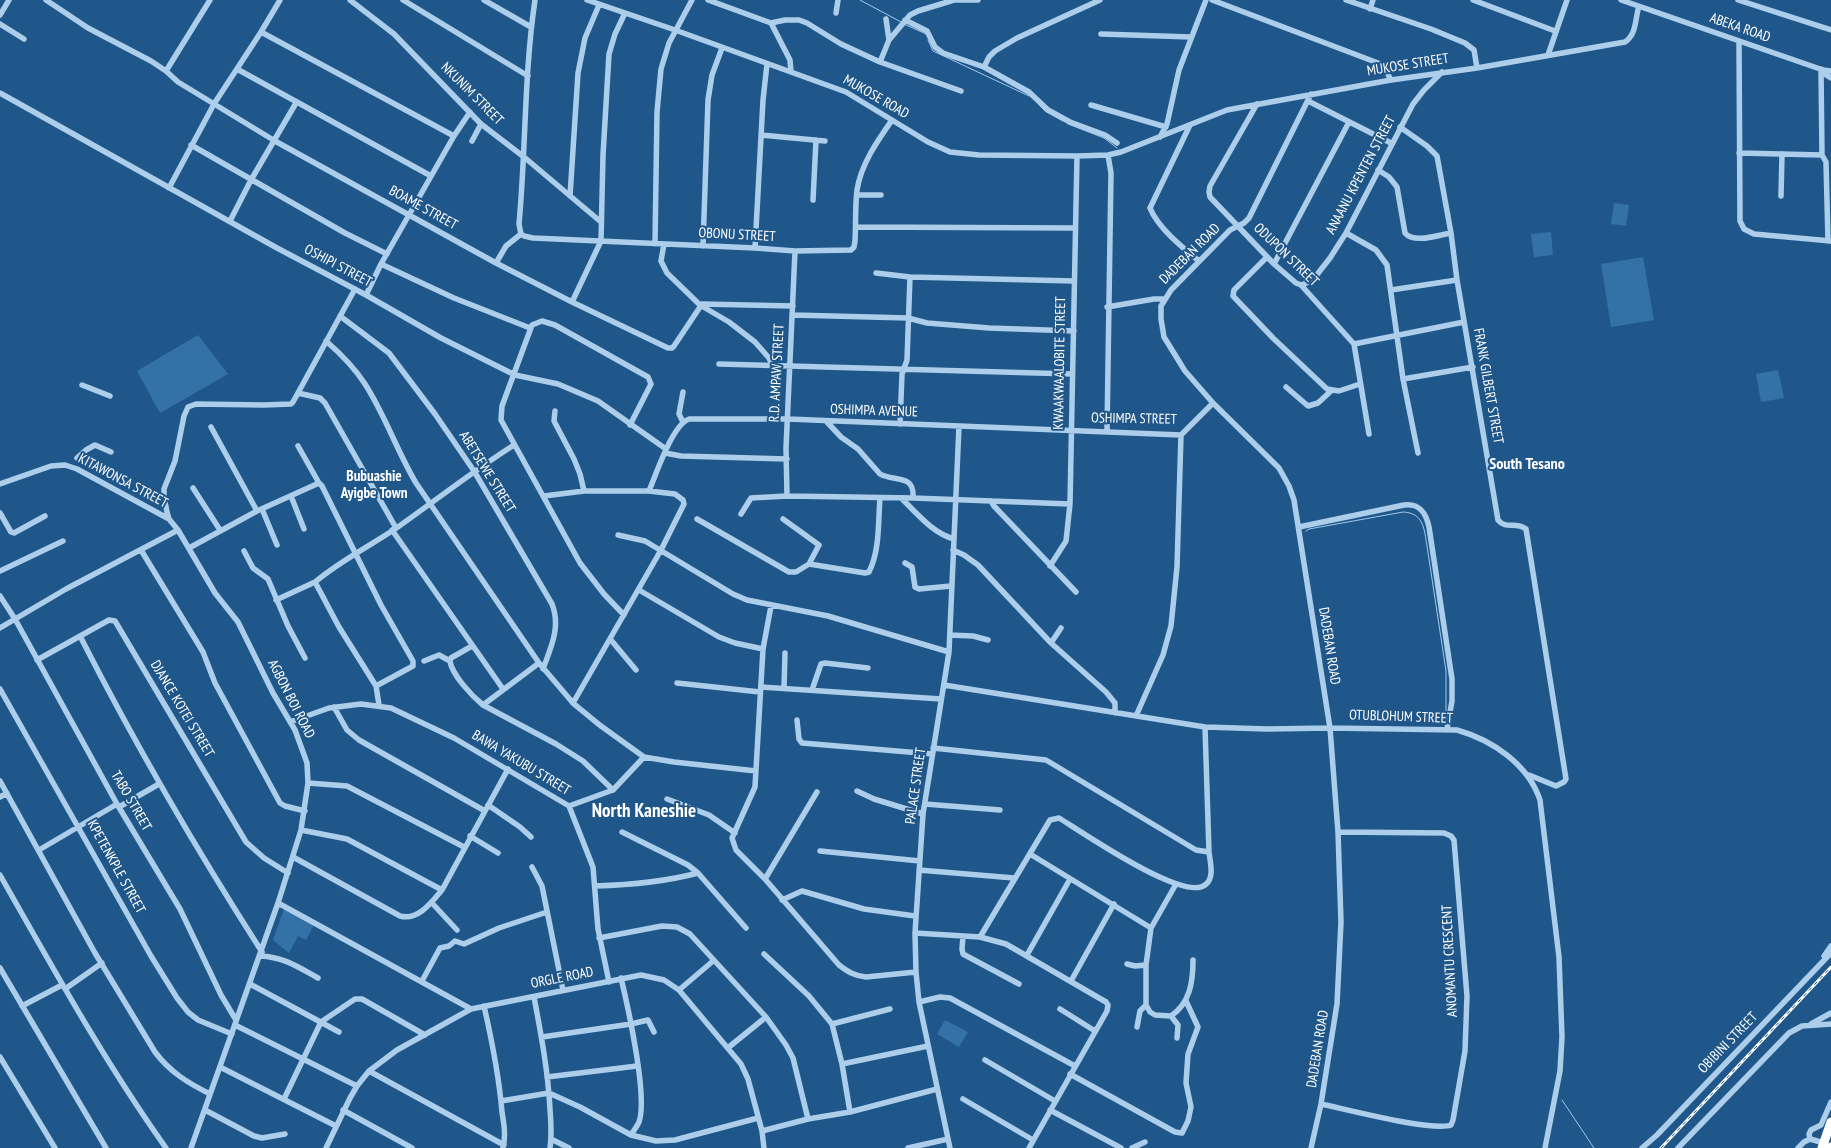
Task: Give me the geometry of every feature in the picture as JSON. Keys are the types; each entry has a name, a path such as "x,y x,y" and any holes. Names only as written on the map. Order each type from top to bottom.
{"highway":[{"path":"1827,1147 1831,1122"}],"street":[{"path":"0,15 9,0"},
{"name":"BOAME STREET","path":"46,0 88,28 151,61 178,82 275,141 496,263 668,348 672,348 700,304"},
{"path":"166,71 210,0"},
{"path":"169,188 214,104 280,0"},
{"name":"NKUNIM STREET","path":"350,0 394,34 481,124 524,157 601,222"},
{"path":"403,0 528,76"},
{"path":"484,0 531,27"},
{"path":"496,263 506,246 521,234 519,224 531,27 535,0"},
{"name":"MUKOSE ROAD","path":"587,0 846,92 937,147 958,153 979,155 1108,155 1160,137"},
{"path":"655,244 657,112 661,69 666,50 692,0"},
{"path":"708,0 771,23 799,20 841,44 880,62 961,91"},
{"path":"836,13 838,0"},
{"path":"880,62 889,40 905,20 918,11 954,0 978,0"},
{"path":"984,67 989,57 995,51 1017,38 1100,0"},
{"path":"1160,137 1166,127 1179,70 1206,0"},
{"path":"1212,0 1378,63 1384,67 1391,80"},
{"path":"1346,0 1431,29 1465,43 1474,50 1477,68"},
{"path":"1370,9 1373,0"},
{"path":"1473,0 1555,31"},
{"path":"1548,55 1567,0"},
{"name":"ABEKA ROAD","path":"1621,0 1632,2 1822,70 1831,71"},
{"path":"1738,0 1831,30"},
{"path":"570,196 578,73 585,38 600,4"},
{"name":"MUKOSE STREET","path":"1160,137 1227,110 1391,80 1477,68 1625,42 1633,34 1639,6"},
{"path":"572,302 601,241 603,154 609,54 615,34 625,12"},
{"path":"886,19 889,40"},
{"path":"905,20 926,31 935,47 944,53 984,67 1029,92 1048,110 1082,127 1104,135 1117,144"},
{"path":"771,23 790,60 791,72"},
{"path":"0,24 24,39"},
{"path":"261,32 454,136"},
{"path":"1101,34 1191,37"},
{"path":"1739,41 1738,210 1744,229 1754,234 1829,241 1826,162 1822,155 1822,70"},
{"path":"703,246 708,100 712,75 722,48"},
{"path":"755,248 763,100 767,64"},
{"path":"237,69 432,176"},
{"name":"ABEKA ROAD","path":"1822,70 1831,78"},
{"name":"ANAANU KPENTEN STREET","path":"1301,286 1310,283 1319,274 1346,233 1400,128 1424,90 1442,72"},
{"name":"OSHIPI STREET","path":"0,93 278,248 366,294 441,338 514,375 558,384 583,394 608,408 665,451 681,456 786,460"},
{"name":"DADEBAN ROAD","path":"1311,94 1249,218 1244,223 1230,230 1199,261 1164,299 1160,314 1164,337 1189,377 1282,473 1292,494 1330,728 1338,832 1341,944 1337,1008 1321,1104 1311,1148"},
{"path":"1308,101 1392,143"},
{"path":"230,221 251,180 296,102"},
{"name":"ODUPON STREET","path":"1257,104 1210,186 1210,197 1274,264 1301,286 1354,344"},
{"path":"1091,105 1166,127"},
{"path":"366,294 409,214 470,112"},
{"name":"OBONU STREET","path":"521,234 533,238 795,251 850,250 855,244 858,186 866,162 892,120"},
{"path":"1274,264 1349,122"},
{"path":"472,141 481,124"},
{"path":"1190,125 1150,208 1153,217 1184,249 1199,261"},
{"name":"FRANK GILBERT STREET","path":"1400,128 1427,146 1437,156 1498,520 1506,526 1520,525 1526,528 1566,779 1556,786 1527,774"},
{"path":"761,135 825,141"},
{"path":"813,200 816,140"},
{"path":"191,145 387,254"},
{"path":"1739,153 1822,155"},
{"path":"1781,196 1782,154"},
{"path":"1106,431 1111,173 1108,155"},
{"name":"KWAAKWAALOBITE STREET","path":"1050,566 1066,541 1070,504 1076,156"},
{"path":"1378,170 1389,177 1397,188 1405,233 1409,237 1416,238 1451,233"},
{"path":"857,195 881,195"},
{"path":"856,227 1075,228"},
{"path":"1346,233 1376,250 1387,265 1403,379 1418,453"},
{"path":"664,244 661,261 667,273 700,304 729,322 755,342 769,358 772,365"},
{"name":"R.D. AMPAW STREET","path":"787,496 786,460 795,251"},
{"path":"1267,257 1234,290 1233,296 1273,338 1327,389 1338,391 1360,384"},
{"path":"381,264 463,301 530,328"},
{"path":"876,273 910,277 1074,281"},
{"path":"900,424 902,381 907,360 910,277"},
{"path":"1391,290 1457,280"},
{"path":"169,519 164,490 175,461 184,416 188,407 196,404 285,405 293,402 355,289"},
{"path":"1108,307 1164,299"},
{"path":"700,304 793,306"},
{"path":"793,315 908,318 927,323 989,328 1074,331"},
{"name":"ABETSEWE STREET","path":"340,316 389,353 435,414 474,471 555,611 555,634 543,669"},
{"path":"624,615 585,571 503,425 501,413 532,325 542,321 555,325 648,377 651,384 630,424"},
{"path":"1369,434 1354,344 1464,322"},
{"path":"326,341 343,356 364,383 392,434 405,464 430,503 543,669 573,703 644,757 756,771"},
{"path":"719,364 790,364 1072,374"},
{"path":"1403,379 1473,367"},
{"path":"82,384 110,396"},
{"path":"1286,387 1308,406 1318,403 1331,391"},
{"path":"649,492 665,451 681,424 679,414 683,392"},
{"path":"298,393 320,398 325,403 394,529 503,689"},
{"name":"OSHIMPA STREET","path":"1071,430 1181,435 1214,403"},
{"path":"555,411 554,420 574,459 584,490"},
{"name":"OSHIMPA AVENUE","path":"681,424 693,419 788,419 1071,430"},
{"path":"827,422 841,437 858,448 880,474 902,479 910,484 913,498"},
{"name":"PALACE STREET","path":"950,1148 919,1002 915,933 925,804 949,652 959,426"},
{"path":"211,427 277,545"},
{"path":"1136,716 1162,655 1171,626 1177,566 1181,435"},
{"path":"276,600 315,582 354,553 394,529 474,471 514,445"},
{"path":"77,458 92,446 111,452"},
{"path":"298,446 319,484 322,486 381,605 413,661 412,666 376,686"},
{"name":"KITAWONSA STREET","path":"0,484 51,466 65,465 78,469 169,519"},
{"path":"189,548 259,510 319,484"},
{"path":"193,488 220,530"},
{"path":"544,496 584,490 649,492 675,494 683,500 684,504 639,590 573,703"},
{"path":"291,496 304,529"},
{"path":"741,514 751,498 787,496 913,498 1070,504"},
{"path":"809,564 858,573 869,572 876,552 880,498"},
{"path":"902,498 931,526 943,535 954,539"},
{"path":"992,501 994,506 1076,592"},
{"path":"1298,528 1408,504 1418,506 1426,515 1452,678 1452,701 1447,729"},
{"path":"0,513 11,532 14,533 45,516"},
{"name":"AGBON BOI ROAD","path":"169,519 178,530 215,593 238,622 305,755 308,783 301,830 288,873 191,1148"},
{"path":"697,519 789,572 796,572 809,564 818,545 783,519"},
{"path":"0,628 66,589 178,530"},
{"path":"618,535 639,538 733,594 747,600 828,616 949,652"},
{"path":"0,571 63,541"},
{"path":"141,550 203,652 215,683 280,803 305,811"},
{"path":"953,550 964,554 978,565 1051,643 1106,692 1115,703 1115,712"},
{"path":"244,551 253,568 268,579 304,658"},
{"path":"904,563 912,567 915,587 919,589 951,586"},
{"path":"315,582 339,627 376,686 379,705"},
{"path":"639,590 719,637 763,649"},
{"name":"TABO STREET","path":"0,596 15,619 118,805 180,909 235,1024"},
{"path":"771,606 763,649 754,787 732,841 736,850 765,879 839,965 853,974 866,977 916,972"},
{"name":"DJANCE KOTEI STREET","path":"37,660 109,620 116,623 246,842 264,858 288,873"},
{"path":"1051,643 1061,628"},
{"path":"950,635 973,636 988,640"},
{"path":"80,636 159,784 261,954 285,960 318,978"},
{"path":"611,640 636,670"},
{"path":"450,661 451,658 472,646"},
{"path":"784,688 785,653"},
{"path":"424,661 439,656 450,661 456,674 474,697 484,705 556,744 583,761 613,790"},
{"path":"484,705 539,663"},
{"path":"812,690 821,664 868,668"},
{"path":"678,683 941,699"},
{"name":"OTUBLOHUM STREET","path":"944,686 1206,727 1457,730 1476,737 1507,756 1527,774 1538,792 1542,810 1559,957 1562,1059 1545,1148"},
{"name":"KPETENKPLE STREET","path":"0,689 151,956 180,1003 193,1017 232,1034"},
{"name":"BAWA YAKUBU STREET","path":"290,722 323,709 334,707 361,704 379,705 397,710 454,738 569,806 591,858 599,938 609,982"},
{"path":"334,707 347,730 359,740 520,827 531,837"},
{"path":"797,720 799,739 802,743 1046,760 1196,850 1209,852"},
{"path":"980,937 1050,820 1054,818 1059,818 1150,874 1176,884 1198,888 1205,886 1210,880 1211,869 1206,727"},
{"path":"569,806 613,790 644,757"},
{"path":"293,857 400,916 412,917 432,903 442,890 508,770"},
{"path":"0,781 102,963 155,1052 164,1064 186,1081 210,1094"},
{"path":"308,783 348,786 464,847"},
{"path":"39,850 159,784"},
{"path":"765,879 817,792"},
{"path":"857,792 924,814"},
{"path":"0,797 7,793"},
{"path":"667,799 709,815 735,833"},
{"path":"925,804 1000,810"},
{"path":"301,830 347,839 442,890"},
{"path":"622,832 681,861 698,873 746,928"},
{"name":"ANOMANTU CRESCENT","path":"1321,1104 1408,1122 1445,1127 1451,1125 1465,1051 1466,980 1454,840 1452,836 1444,833 1338,832"},
{"path":"470,836 498,853"},
{"path":"820,851 920,861"},
{"path":"1030,854 1151,928"},
{"path":"532,867 542,886 563,990"},
{"path":"920,870 1014,878"},
{"path":"595,886 643,883 698,873"},
{"path":"0,875 63,987 124,1088 166,1148"},
{"path":"1026,954 1070,879"},
{"path":"1176,884 1151,928 1146,965 1146,1005 1150,1012 1155,1015 1171,1016 1178,1025 1177,1038"},
{"path":"782,900 802,891 864,909 916,916"},
{"path":"278,903 471,1009"},
{"path":"432,903 458,930"},
{"path":"1071,981 1114,904"},
{"path":"422,981 440,948 448,946 455,940 464,944 499,928 547,912"},
{"path":"599,938 662,926 677,927 685,930 766,1017 786,1044 793,1058 808,1119"},
{"path":"915,933 980,937 1006,944 1026,954 1108,1005 1107,1011 1074,1066 1030,1148"},
{"path":"963,936 963,954 1019,984"},
{"path":"1811,974 1831,946"},
{"name":"OBIBINI STREET","path":"1642,1148 1657,1135 1831,953"},
{"path":"764,954 804,991 832,1024 842,1064 850,1112"},
{"path":"1171,1016 1186,1001 1192,982 1193,960"},
{"path":"679,990 713,961"},
{"path":"22,1006 63,987 102,963"},
{"path":"1128,964 1134,966 1146,965"},
{"path":"0,968 106,1148"},
{"name":"ORGLE ROAD","path":"326,1148 343,1110 357,1086 369,1071 397,1050 471,1009 641,975 664,980 679,990 742,1064 762,1131 764,1148"},
{"path":"621,978 631,1024 641,1100 639,1122 631,1135"},
{"path":"250,984 339,1032"},
{"path":"534,997 542,1037 549,1094 550,1148"},
{"path":"919,1002 940,997 950,998 1074,1066"},
{"path":"284,1099 321,1022 354,999 358,999 425,1035"},
{"path":"1070,1074 1180,1134 1184,1130 1191,1108 1186,1083 1187,1062 1189,1050 1194,1041 1198,1026 1186,1001"},
{"path":"1137,1027 1140,1011 1146,1005"},
{"path":"369,1071 504,1146 505,1137 495,1054 484,1006"},
{"path":"832,1024 890,1009"},
{"path":"1060,1009 1095,1031"},
{"path":"1809,1025 1831,1013"},
{"path":"729,1048 766,1017"},
{"path":"542,1037 648,1020 654,1032"},
{"path":"235,1024 357,1086"},
{"path":"1678,1148 1788,1033 1798,1027 1831,1024"},
{"path":"842,1064 928,1046"},
{"path":"0,1058 55,1148"},
{"path":"985,1060 1055,1101"},
{"path":"547,1077 637,1066"},
{"path":"220,1067 336,1126"},
{"path":"762,1131 808,1119 850,1112 937,1089"},
{"path":"501,1101 549,1094 580,1107 631,1135 656,1140 675,1140 758,1118"},
{"path":"963,1099 1034,1140"},
{"path":"1810,1139 1809,1134 1811,1130 1821,1125 1831,1102"},
{"path":"205,1110 254,1136 262,1138 285,1134"},
{"path":"343,1110 412,1148"},
{"path":"1050,1110 1121,1148"},
{"path":"551,1139 569,1148"},
{"path":"908,1148 948,1139"},
{"path":"1810,1139 1827,1147"},
{"path":"1798,1148 1810,1139"},
{"path":"675,1140 676,1148"},
{"path":"1132,1148 1145,1142"}],"shaded area":[{"path":"1614,203 1629,205 1626,226 1611,224"},
{"path":"1551,232 1553,255 1534,257 1531,234"},
{"path":"1643,257 1654,320 1611,327 1601,264"},
{"path":"198,335 228,374 160,413 137,371"},
{"path":"1778,370 1784,398 1761,402 1756,374"},
{"path":"284,909 314,925 306,940 298,936 289,953 273,940"},
{"path":"945,1020 968,1032 959,1047 937,1034"}],"waterway":[{"path":"860,0 901,22"},
{"path":"904,24 926,34"},
{"path":"928,40 933,51 1029,96"},
{"path":"1039,105 1045,111 1063,121"},
{"path":"1068,124 1104,138 1117,148"},
{"path":"1306,531 1403,512 1415,515 1419,519 1425,534 1446,671 1446,712"},
{"path":"1562,1100 1594,1148"}],"railway":[{"path":"1661,1148 1831,967"}],"district":[{"name":"South Tesano","path":"1527,464"},
{"name":"Bubuashie Ayigbe Town","path":"374,486"},
{"name":"North Kaneshie","path":"644,812"}]}
